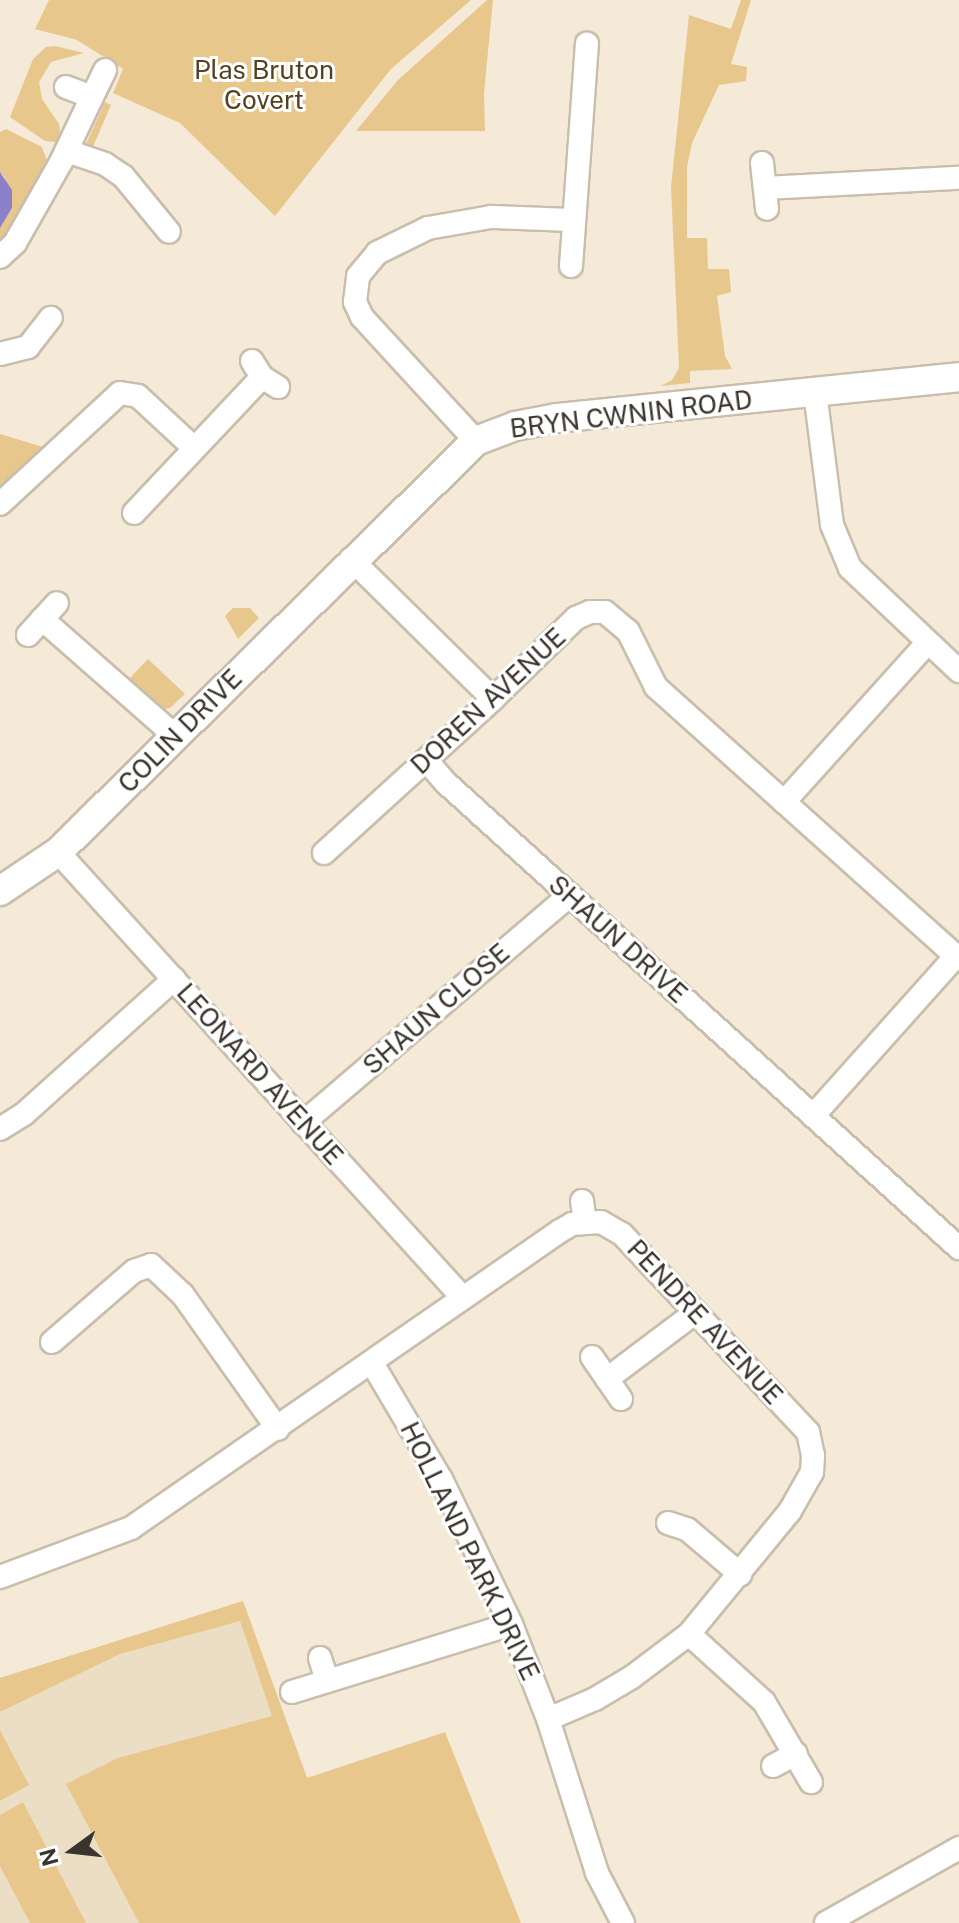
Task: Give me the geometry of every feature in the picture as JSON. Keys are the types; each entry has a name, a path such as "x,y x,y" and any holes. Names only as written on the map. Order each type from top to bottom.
{"street":[{"path":"571,266 587,44"},
{"path":"0,257 15,243 67,151 105,70"},
{"path":"66,87 92,97"},
{"path":"67,151 105,164 123,176 169,232"},
{"path":"762,163 766,199 959,178"},
{"path":"476,441 362,317 354,289 358,276 377,253 428,228 491,217 539,216 574,220"},
{"path":"0,354 28,347 51,318"},
{"path":"149,506 193,447 264,375"},
{"name":"BRYN CWNIN ROAD","path":"351,559 476,441 515,426 557,418 959,377"},
{"path":"815,392 832,525 850,568 959,671"},
{"path":"0,504 120,393 138,396 193,447"},
{"path":"351,559 493,699"},
{"name":"COLIN DRIVE","path":"0,891 58,852 351,559"},
{"name":"DOREN AVENUE","path":"324,853 493,699 576,618 590,612 605,612 628,631 656,687 957,957"},
{"path":"42,619 175,736"},
{"path":"784,802 928,642"},
{"name":"SHAUN DRIVE","path":"426,760 959,1248"},
{"name":"LEONARD AVENUE","path":"58,852 462,1297"},
{"name":"SHAUN CLOSE","path":"303,1123 570,895"},
{"path":"813,1116 957,957"},
{"path":"0,1129 24,1114 174,979"},
{"name":"PENDRE AVENUE","path":"0,1577 131,1528 278,1429 584,1211 622,1234 808,1432 813,1455 812,1472 790,1511 689,1634 632,1677 595,1699 548,1719"},
{"path":"52,1342 134,1271 151,1265 183,1295 278,1429"},
{"path":"607,1379 696,1312"},
{"path":"592,1357 621,1399"},
{"name":"HOLLAND PARK DRIVE","path":"372,1363 441,1479 511,1624 548,1719 597,1873 623,1923"},
{"path":"668,1523 687,1529 740,1574"},
{"path":"292,1692 511,1624"},
{"path":"689,1634 764,1702 811,1782"},
{"path":"320,1658 327,1681"},
{"path":"773,1766 796,1754"},
{"path":"826,1923 959,1848"}],"shaded area":[{"path":"0,172 12,190 12,208 0,228"},
{"path":"243,1601 307,1777 315,1776 370,1923 0,1923 0,1678"}],"green space":[{"name":"Plas Bruton Covert","path":"49,0 471,0 391,69 275,216 180,123 113,93 123,69 77,40 35,29"},
{"path":"487,0 493,0 484,93 485,131 356,131 398,80"},
{"path":"741,0 751,0 731,64 747,67 746,81 719,85 692,143 687,167 687,238 707,238 708,269 729,269 731,292 717,296 725,356 732,369 690,371 690,383 660,386 672,380 679,368 671,187 689,15 731,29"},
{"path":"46,47 84,53 51,62 39,82 42,99 59,124 61,138 55,142 45,141 10,117 33,59"},
{"path":"105,102 111,105 92,149 86,144"},
{"path":"6,129 42,147 49,166 0,244 0,228 12,208 5,178 0,172 0,132"},
{"path":"0,434 43,447 0,489"},
{"path":"233,608 250,608 259,618 238,639 225,616"},
{"path":"148,659 185,694 170,708 164,709 130,678"},
{"path":"243,1601 307,1778 445,1732 521,1923 139,1923 66,1784 118,1758 272,1716 240,1621 120,1654 0,1712 0,1678"},
{"path":"0,1730 29,1785 0,1801"},
{"path":"23,1802 86,1923 30,1923 0,1866 0,1815"}]}
